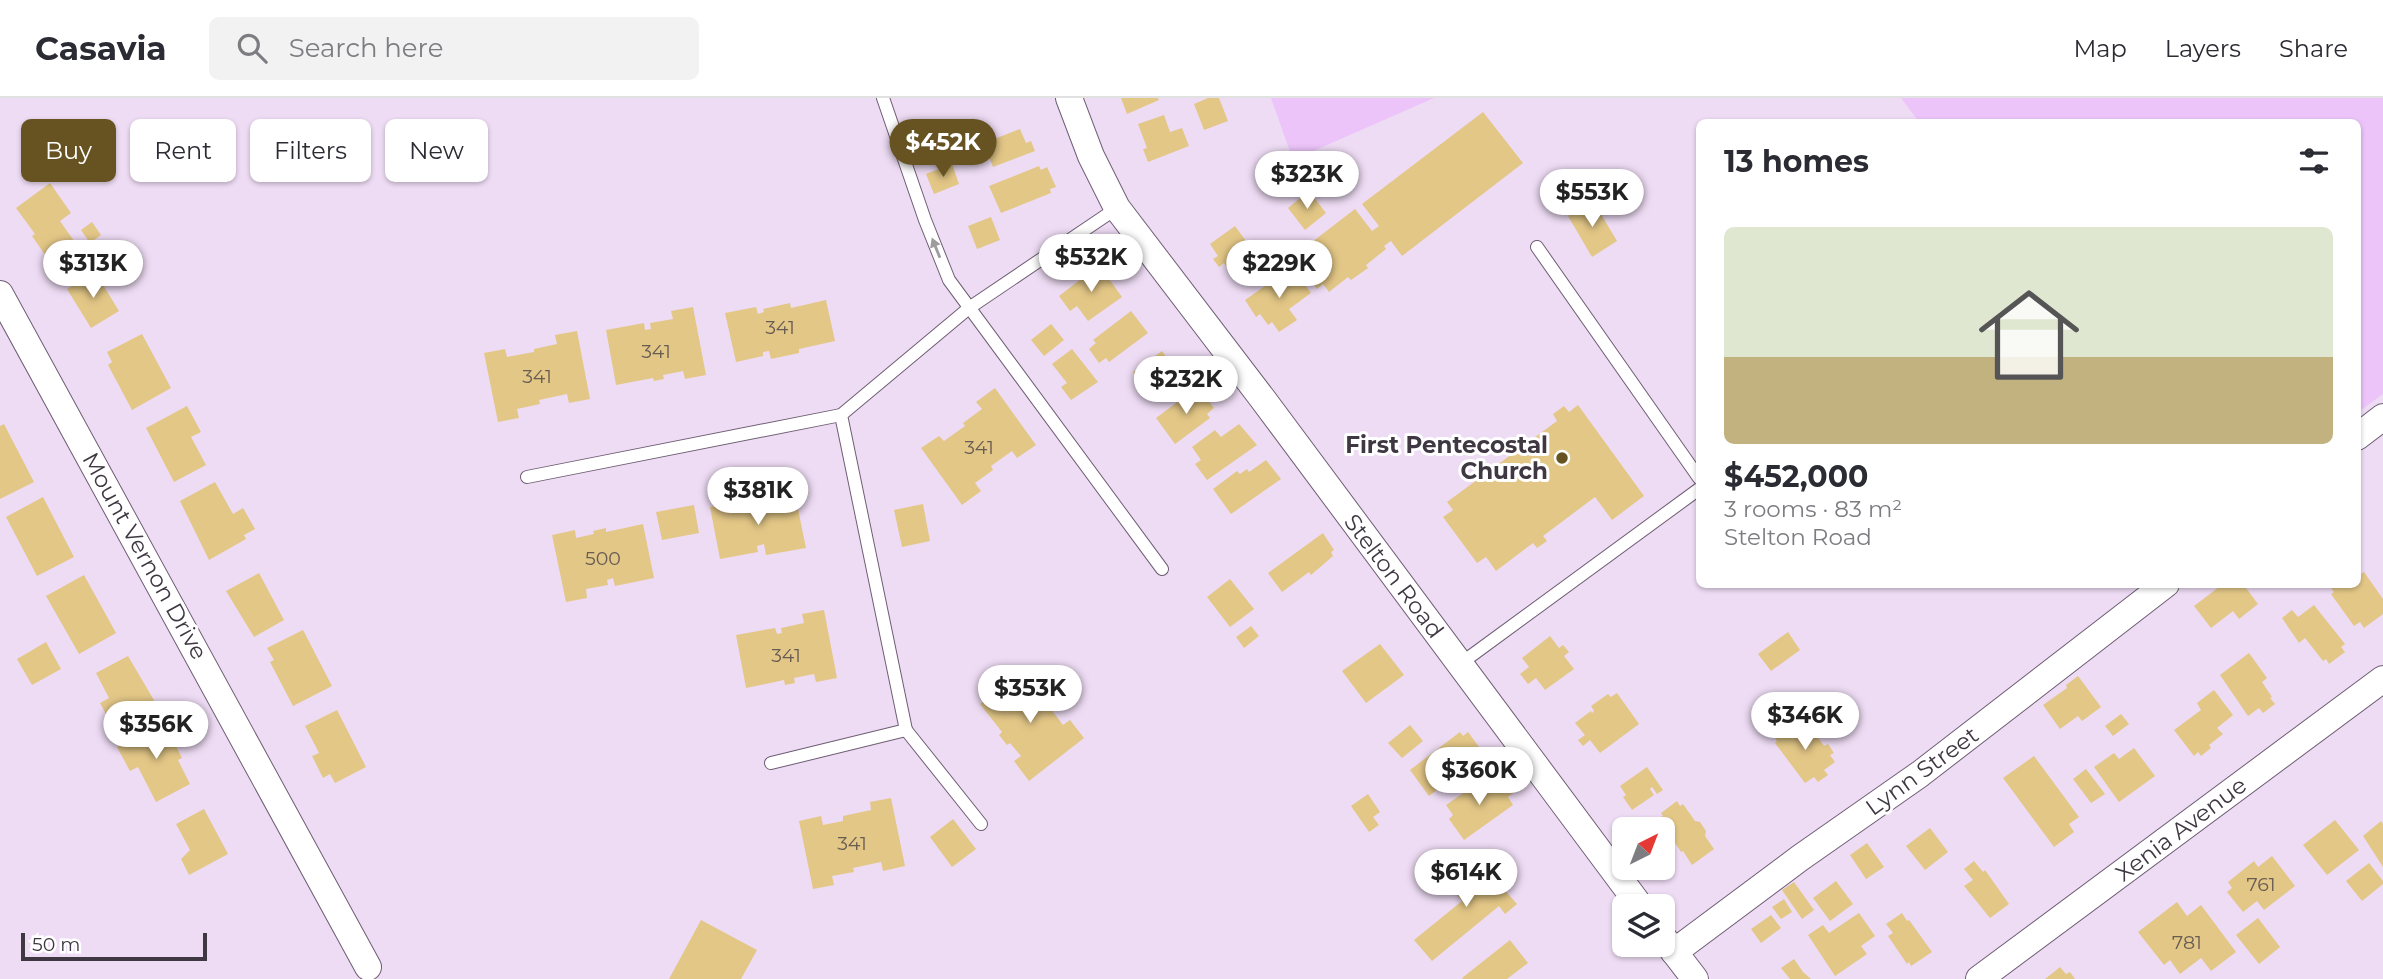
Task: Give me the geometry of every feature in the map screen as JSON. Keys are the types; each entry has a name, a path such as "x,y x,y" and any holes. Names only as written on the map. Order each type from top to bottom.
{"street":[{"name":"Stelton Road","path":"1069,98 1091,156 1117,208 1631,894"},
{"name":"Mount Vernon Drive","path":"0,294 368,967"},
{"path":"2361,434 2383,417"},
{"name":"Lynn Street","path":"1675,939 1800,858 1920,774 2161,588"},
{"name":"Xenia Avenue","path":"1979,979 2383,679"},
{"path":"1675,953 1695,979"}],"lane":[{"path":"883,98 925,220 949,280 1162,569"},
{"path":"527,477 841,415 969,308 1117,208"},
{"path":"1537,247 1696,474"},
{"path":"841,415 906,730 981,824"},
{"path":"1460,664 1696,491"},
{"path":"771,763 906,730"}],"shaded area":[{"path":"1271,98 1434,98 1293,160"},
{"path":"1901,98 2383,98 2383,394 2361,410 2361,119 1917,119"}],"building":[{"path":"1121,98 1158,98 1159,100 1127,114"},
{"path":"1208,98 1219,98 1228,121 1204,130 1194,104"},
{"path":"1483,112 1523,163 1402,256 1391,241 1384,246 1386,249 1366,265 1368,268 1351,280 1348,277 1329,292 1323,284 1317,289 1303,271 1310,266 1299,252 1355,209 1372,231 1379,226 1362,204"},
{"path":"1164,115 1170,132 1182,128 1189,146 1148,162 1143,149 1147,148 1138,124"},
{"path":"1020,129 1026,143 1031,141 1035,151 993,167 984,143"},
{"path":"952,164 959,184 934,194 926,174"},
{"path":"1039,166 1041,170 1047,167 1056,187 1050,189 1051,193 1001,213 989,186"},
{"path":"50,183 71,213 60,221 74,241 48,259 32,236 35,234 16,208"},
{"path":"1309,191 1326,213 1305,230 1288,208"},
{"path":"1593,201 1617,241 1592,257 1568,216"},
{"path":"991,217 1000,240 977,249 968,226"},
{"path":"92,222 101,235 90,243 81,230"},
{"path":"1235,226 1257,256 1232,275 1224,263 1219,267 1213,259 1218,256 1210,244"},
{"path":"1099,265 1122,297 1088,321 1077,306 1070,311 1059,296"},
{"path":"1292,267 1311,293 1289,309 1297,320 1279,332 1272,322 1268,325 1260,314 1256,317 1245,300"},
{"path":"95,272 119,311 91,328 67,289"},
{"path":"826,300 835,341 771,359 769,351 763,352 763,356 736,362 725,313 756,307 758,314 764,312 763,309 790,303 791,308"},
{"path":"693,307 706,375 685,379 683,371 663,375 664,379 654,381 653,378 616,385 606,330 644,323 645,330 651,329 650,323 673,319 671,311"},
{"path":"1131,311 1148,333 1109,362 1106,358 1099,363 1089,349 1096,343 1093,340"},
{"path":"1051,324 1064,340 1044,356 1031,340"},
{"path":"577,331 590,399 569,403 567,394 539,400 540,404 517,409 519,418 498,422 484,353 505,349 507,357 534,352 534,349 557,344 555,335"},
{"path":"142,334 171,388 132,410 108,365 112,362 107,352"},
{"path":"1072,349 1098,382 1071,400 1061,387 1067,383 1052,364"},
{"path":"1162,351 1170,362 1174,359 1181,369 1177,372 1180,376 1151,397 1133,372"},
{"path":"995,388 1036,445 1017,458 1012,451 991,466 993,470 975,483 981,491 962,505 921,448 939,436 944,441 965,426 963,423 982,409 976,402"},
{"path":"1201,391 1214,408 1207,414 1210,418 1175,444 1156,418 1191,392 1195,396"},
{"name":"First Pentecostal Church","path":"1578,405 1644,496 1612,520 1595,497 1543,536 1547,541 1537,548 1533,543 1496,571 1486,557 1477,563 1443,517 1453,510 1447,502 1557,421 1553,414 1564,406 1569,412"},
{"path":"187,406 201,432 191,437 206,465 174,482 146,428"},
{"path":"4,424 34,482 0,499 0,426"},
{"path":"1239,424 1257,445 1207,480 1195,464 1201,460 1192,447 1215,430 1221,437"},
{"path":"1266,460 1281,479 1231,514 1213,489 1237,471 1240,474 1247,469 1249,472"},
{"path":"215,482 233,514 243,508 255,529 244,535 246,539 209,560 180,501"},
{"path":"795,494 806,548 766,555 764,544 757,546 758,552 720,559 710,507 750,499 751,503"},
{"path":"43,497 74,557 37,576 6,517"},
{"path":"923,504 930,541 902,547 894,510"},
{"path":"694,505 699,533 662,540 656,512"},
{"path":"643,524 654,578 615,586 613,578 607,580 608,585 586,589 587,598 566,602 552,535 575,530 576,538 606,528 606,532"},
{"path":"1323,533 1334,550 1331,552 1333,556 1311,575 1309,572 1282,592 1268,573"},
{"path":"2364,572 2383,599 2383,614 2364,628 2360,622 2354,626 2331,594 2334,592 2331,588 2361,588 2361,574"},
{"path":"259,573 284,620 254,637 226,591"},
{"path":"84,575 116,633 79,654 46,596"},
{"path":"1230,579 1254,609 1230,627 1207,597"},
{"path":"2218,588 2246,588 2258,604 2239,619 2233,611 2211,628 2194,606"},
{"path":"2314,605 2345,644 2341,647 2345,652 2329,664 2326,659 2323,661 2305,638 2299,643 2282,618 2292,610 2298,617"},
{"path":"824,610 837,678 816,682 814,674 794,678 795,683 785,685 784,680 746,688 736,635 775,628 777,634 782,633 781,628 804,623 802,614"},
{"path":"1251,626 1259,636 1244,648 1236,637"},
{"path":"303,630 332,686 293,706 270,662 274,660 267,648"},
{"path":"1788,632 1800,650 1771,671 1758,654"},
{"path":"1550,636 1559,648 1563,645 1569,652 1564,656 1574,669 1545,690 1536,678 1528,684 1520,674 1529,667 1522,658"},
{"path":"46,642 61,669 32,685 17,659"},
{"path":"1380,644 1404,675 1366,703 1342,671"},
{"path":"2249,653 2267,678 2262,682 2275,704 2263,713 2259,708 2248,716 2220,675"},
{"path":"128,656 155,702 112,725 100,703 109,698 96,673"},
{"path":"1024,670 1049,702 1043,707 1046,711 1050,708 1063,725 1070,720 1084,738 1029,781 1014,761 1021,756 999,735 1002,732 980,704"},
{"path":"2078,676 2101,707 2082,721 2078,716 2060,729 2043,705 2067,688 2066,685"},
{"path":"2214,690 2233,715 2217,728 2223,734 2209,745 2211,748 2201,756 2198,752 2194,756 2174,730 2201,710 2197,703"},
{"path":"1617,693 1639,724 1600,753 1590,740 1583,746 1578,740 1585,735 1575,723 1594,711 1591,706 1608,694 1611,697"},
{"path":"337,710 366,767 335,783 330,774 323,778 312,756 319,753 305,726"},
{"path":"2121,714 2129,724 2113,736 2105,726"},
{"path":"164,722 182,758 178,760 190,784 156,802 138,767 130,771 117,747"},
{"path":"1807,722 1824,746 1828,744 1834,753 1830,755 1835,762 1824,770 1828,775 1818,782 1814,777 1805,783 1775,743 1777,741 1770,730 1780,724 1787,735"},
{"path":"1410,725 1423,741 1402,758 1388,743"},
{"path":"1460,732 1463,736 1468,732 1482,751 1476,754 1479,759 1429,796 1410,770"},
{"path":"2134,748 2155,776 2119,802 2094,767 2114,753 2119,759"},
{"path":"2034,756 2079,817 2069,824 2074,832 2054,847 2003,778"},
{"path":"1647,767 1663,790 1657,794 1652,787 1650,789 1654,795 1632,810 1623,797 1626,795 1620,786"},
{"path":"2086,769 2105,794 2091,803 2073,779"},
{"path":"1495,779 1500,785 1504,782 1513,793 1508,797 1513,805 1464,840 1449,819 1453,815 1446,805 1472,787 1476,792"},
{"path":"1368,794 1380,812 1373,817 1379,825 1369,832 1351,806"},
{"path":"891,798 905,866 883,871 881,862 853,868 854,872 832,876 834,885 813,889 799,821 821,816 823,825 843,821 843,816 871,810 870,802"},
{"path":"1677,801 1680,806 1683,804 1695,821 1700,822 1714,849 1692,865 1675,843 1675,817 1661,817 1661,813"},
{"path":"204,809 228,854 189,875 181,859 190,850 176,824"},
{"path":"953,819 976,849 952,867 930,837"},
{"path":"2335,820 2359,850 2327,875 2303,845"},
{"path":"2381,821 2383,824 2383,867 2363,836"},
{"path":"1930,828 1948,852 1925,870 1906,846"},
{"path":"1867,843 1884,867 1866,879 1850,855"},
{"path":"2272,856 2295,886 2264,910 2257,901 2243,912 2227,892 2232,888 2228,882 2254,861 2258,867"},
{"path":"1477,859 1517,904 1505,914 1499,906 1432,961 1414,940 1462,901 1446,883"},
{"path":"1974,861 1983,872 1985,870 2009,904 1990,918 1964,886 1973,880 1964,869"},
{"path":"2369,863 2383,884 2362,901 2346,881"},
{"path":"1836,881 1853,904 1830,921 1813,898"},
{"path":"1794,882 1814,910 1802,919 1782,890"},
{"path":"1784,899 1792,912 1781,919 1772,907"},
{"path":"2177,902 2187,916 2201,905 2236,952 2211,971 2201,958 2180,974 2170,960 2164,965 2138,932"},
{"path":"1859,913 1875,936 1861,946 1867,954 1835,976 1808,935 1823,925 1829,933"},
{"path":"1902,913 1932,952 1911,966 1888,936 1893,933 1886,924"},
{"path":"1771,915 1781,928 1761,943 1751,929"},
{"path":"2258,918 2280,947 2259,964 2236,935"},
{"path":"701,920 757,950 741,979 669,979"},
{"path":"1510,940 1528,963 1507,979 1462,978"},
{"path":"1794,959 1811,979 1790,979 1781,968"},
{"path":"2060,967 2066,974 2070,972 2075,979 2045,979"}],"place":[{"name":"First Pentecostal Church","path":"1562,458"}]}
